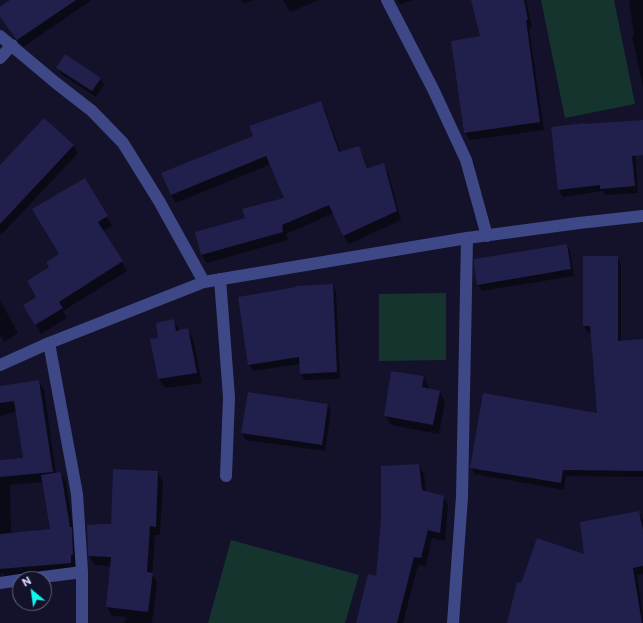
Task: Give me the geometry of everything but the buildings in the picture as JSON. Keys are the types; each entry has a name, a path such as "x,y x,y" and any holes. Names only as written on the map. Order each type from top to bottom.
{"street":[{"path":"387,0 433,89 466,160 487,236"},
{"path":"0,36 92,111 123,143 159,201 204,282"},
{"path":"0,58 12,45"},
{"path":"0,365 49,343 204,282 467,238 643,216"},
{"path":"453,623 462,496 467,238"},
{"path":"220,279 229,397 226,476"},
{"path":"49,343 77,494 82,572 82,623"},
{"path":"52,576 82,572"},
{"path":"0,582 12,581"}],"green space":[{"path":"541,0 614,0 635,104 565,118"},
{"path":"446,293 446,360 379,361 379,294"},
{"path":"231,540 359,575 345,623 208,623"}]}
